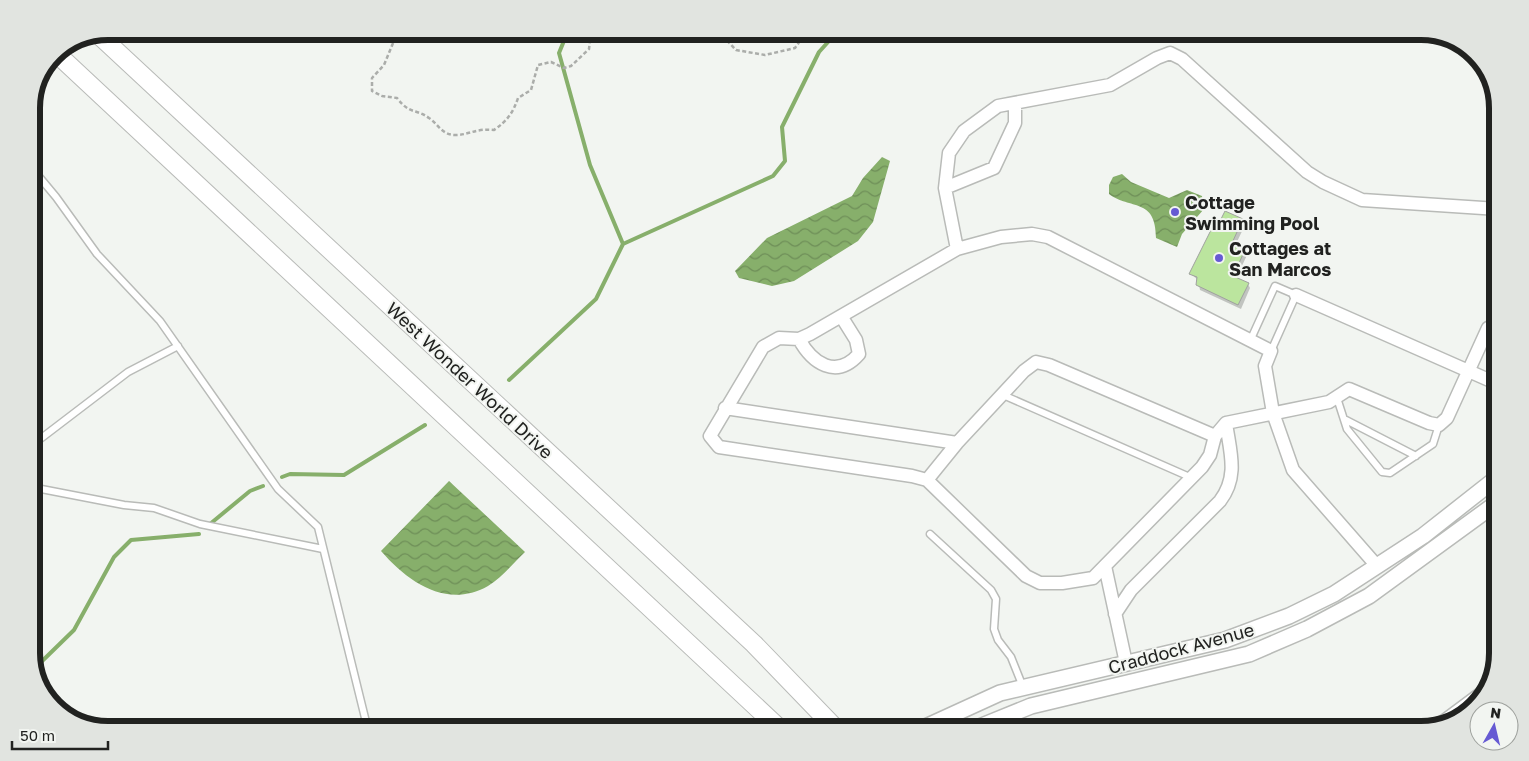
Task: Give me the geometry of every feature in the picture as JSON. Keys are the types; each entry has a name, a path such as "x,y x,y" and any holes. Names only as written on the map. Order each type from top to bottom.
{"main road":[{"name":"West Wonder World Drive","path":"105,40 754,644 827,721"},
{"path":"62,58 771,721"}],"street":[{"path":"957,249 945,188 949,153 964,131 998,106 1110,85 1157,58 1170,53 1182,59 1307,172 1342,192 1362,200 1489,208"},
{"path":"945,188 994,168 1016,123 1015,104"},
{"path":"1377,566 1293,470 1273,413 1265,366 1271,351 1048,236 1032,234 1001,237 957,249 799,339 779,338 763,347 710,436 719,447 912,476 927,480 1026,576 1040,582 1062,583 1093,578 1192,478 1210,455 1215,436 1226,423 1273,413 1329,402 1349,389 1429,423 1439,425 1447,418 1489,328"},
{"path":"1296,295 1489,380"},
{"path":"799,339 806,353 818,364 837,367 850,364 858,354 856,340 841,316"},
{"path":"927,480 957,443 1024,371 1036,362 1049,365 1215,436"},
{"path":"725,408 957,443"},
{"path":"1115,614 1132,590 1220,501 1229,489 1232,469 1226,423"},
{"name":"Craddock Avenue","path":"939,721 1000,693 1225,640 1289,616 1334,594 1423,536 1489,484"},
{"name":"Craddock Avenue","path":"994,721 1030,706 1249,654 1307,629 1369,596 1489,509"},
{"path":"1105,566 1126,663"}],"lane":[{"path":"40,178 97,254 160,321 278,489 318,527 366,721"},
{"path":"1250,341 1275,286 1296,295 1271,351"},
{"path":"40,439 128,372 178,346"},
{"path":"1003,395 1192,478"},
{"path":"1337,398 1346,420 1347,429 1382,472 1390,473 1433,444 1439,425"},
{"path":"1346,420 1416,456"},
{"path":"40,489 124,505 154,508 200,524 323,549"},
{"path":"930,534 991,590 996,599 994,629 998,640 1012,658 1023,688"}],"path":[{"path":"394,40 384,65 372,78 372,91 382,96 397,98 405,109 430,118 439,129 453,135 466,134 479,128 494,130 506,122 514,110 518,98 531,90 538,65 551,62 564,68 571,66 589,49 590,40"},
{"path":"727,40 736,50 764,55 781,53 795,48 801,40"}],"water":[{"path":"882,157 890,161 873,222 858,241 794,281 772,286 739,278 735,271 767,238 852,196 863,178"},
{"name":"Cottage Swimming Pool","path":"1122,174 1131,182 1169,198 1187,190 1202,196 1204,209 1182,234 1177,247 1156,238 1155,225 1152,216 1147,210 1117,199 1109,194 1109,185 1113,177"},
{"path":"449,481 525,552 493,583 473,592 458,595 430,589 416,582 392,563 381,551"}],"building":[{"name":"Cottages at San Marcos","path":"1225,211 1243,219 1232,243 1245,250 1233,276 1249,283 1238,305 1196,285 1197,277 1189,274 1212,228 1217,227"}],"waterway":[{"path":"564,40 559,53 590,165 623,244"},
{"path":"509,380 596,299 623,244 773,176 785,161 782,127 819,52 830,40"},
{"path":"282,477 290,474 344,475 425,425"},
{"path":"210,524 250,491 263,486"},
{"path":"41,663 74,630 114,557 131,540 199,534"}],"place":[{"name":"Cottage Swimming Pool","path":"1175,212"},
{"name":"Cottages at San Marcos","path":"1219,258"}]}
